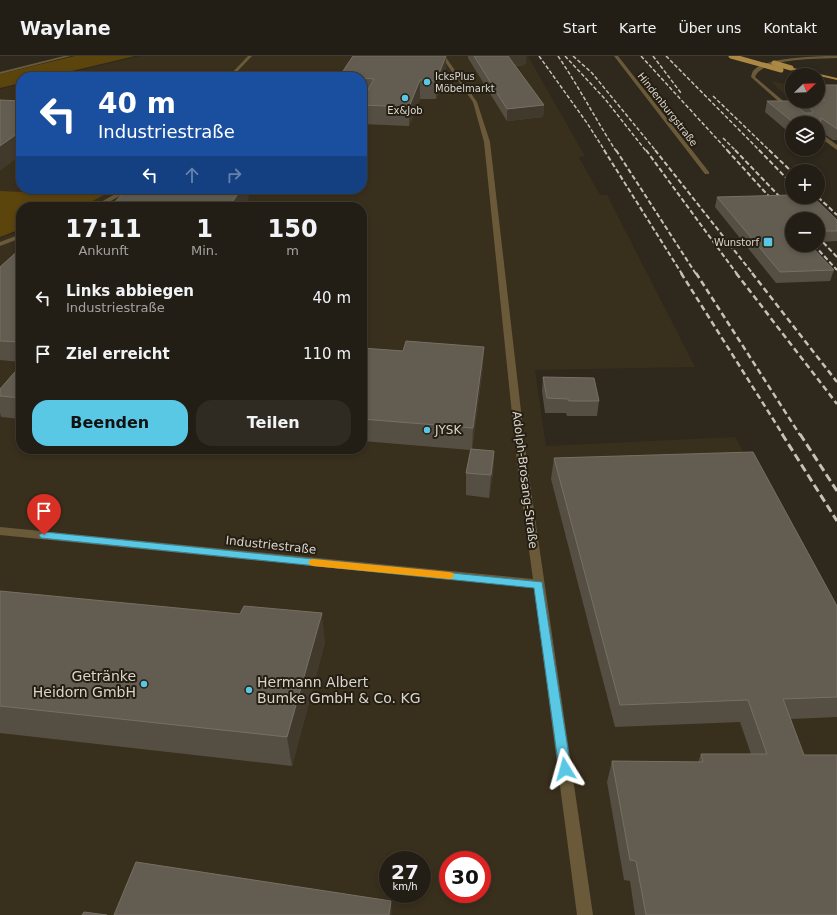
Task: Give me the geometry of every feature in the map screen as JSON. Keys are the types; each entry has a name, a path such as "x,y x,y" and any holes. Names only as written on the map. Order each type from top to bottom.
{"main road":[{"path":"730,56 785,71"},
{"path":"750,56 837,79"},
{"path":"825,82 831,84"}],"street":[{"path":"0,73 69,56"},
{"path":"235,72 250,56"},
{"name":"Adolph-Brosang-Straße","path":"443,56 475,102 487,142 522,463 586,915"},
{"name":"Hindenburgstraße","path":"616,56 707,173"},
{"path":"771,56 784,61"},
{"path":"798,116 753,77 756,70 762,66 784,61 837,58"},
{"path":"825,139 837,148"},
{"path":"104,202 119,194"},
{"path":"0,244 16,238"},
{"name":"Industriestraße","path":"0,531 539,584"}],"shaded area":[{"path":"75,56 135,56 68,72 16,72 16,84 0,88 0,74"},
{"path":"140,56 528,56 585,156 579,157 600,195 607,195 695,367 535,370 546,446 735,437 837,624 837,915 0,915 0,238 16,233 16,454 367,454 367,202 92,202 104,195 78,194 367,194 367,72 72,72"},
{"path":"771,81 785,84 785,95"},
{"path":"16,85 16,192 0,191 0,89"},
{"path":"0,191 16,192 16,194 104,195 91,202 16,202 16,231 0,237"}],"building":[{"path":"353,56 446,56 436,81 420,80 409,107 367,105 367,91 374,79 367,78 367,72 342,72"},
{"path":"474,56 508,56 544,105 507,109"},
{"path":"825,85 837,85 837,129 825,121 825,116 785,116 767,101 785,101 785,108 799,108 805,113 812,113 813,111 809,108 825,108"},
{"path":"0,100 16,101 16,135 0,146"},
{"path":"122,194 238,194 232,202 115,202"},
{"path":"785,195 785,204 820,204 837,220 837,231 825,231 825,212 785,212 785,252 817,252 834,270 780,272 717,197"},
{"path":"16,253 16,342 0,341 0,267"},
{"path":"406,341 484,347 473,428 367,419 367,348 403,351"},
{"path":"16,371 16,398 0,396 0,389"},
{"path":"543,377 594,378 599,401 569,401 568,399 547,398"},
{"path":"471,449 494,451 491,475 466,473"},
{"path":"753,452 837,606 837,697 783,699 804,755 837,755 837,915 646,915 636,861 630,860 612,761 703,762 701,754 767,754 748,700 620,705 554,458"},
{"path":"0,591 240,614 244,606 322,613 287,737 0,706"},
{"path":"136,862 379,899 379,903 391,903 389,915 114,915"},
{"path":"84,912 107,915 82,915"}],"railway":[{"path":"539,56 605,151"},
{"path":"558,56 616,151"},
{"path":"565,56 605,99 646,151"},
{"path":"573,56 592,73 656,151"},
{"path":"641,56 728,151"},
{"path":"653,56 681,93"},
{"path":"666,56 760,151"},
{"path":"713,96 770,151"},
{"path":"723,138 735,150"},
{"path":"604,150 682,274"},
{"path":"616,150 696,274"},
{"path":"646,150 737,274"},
{"path":"655,150 753,274"},
{"path":"727,150 785,214"},
{"path":"735,150 794,212"},
{"path":"759,150 785,177"},
{"path":"769,150 785,165"},
{"path":"825,204 837,215"},
{"path":"825,244 837,257"},
{"path":"820,252 837,270"},
{"path":"681,273 783,435"},
{"path":"696,273 800,435"},
{"path":"736,273 837,404"},
{"path":"752,273 837,382"},
{"path":"782,434 837,521"},
{"path":"800,434 837,491"}],"slow traffic":[{"path":"313,562 449,575"}],"place":[{"name":"IcksPlus Möbelmarkt","path":"427,82"},
{"name":"Ex&Job","path":"405,98"},
{"name":"Wunstorf","path":"768,242"},
{"name":"JYSK","path":"427,430"},
{"name":"Getränke Heidorn GmbH","path":"144,684"},
{"name":"Hermann Albert Bumke GmbH & Co. KG","path":"249,690"}],"route":[{"path":"44,535 539,584 565,769"}]}
